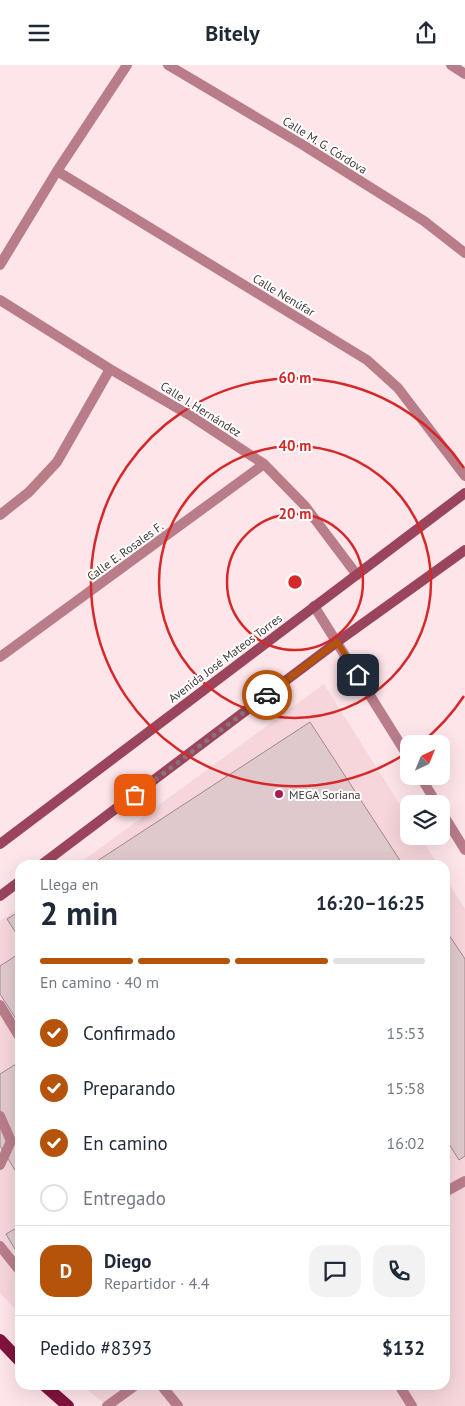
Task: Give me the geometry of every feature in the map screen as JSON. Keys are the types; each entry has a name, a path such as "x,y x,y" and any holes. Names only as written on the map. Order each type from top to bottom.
{"main road":[{"path":"0,1340 15,1356"},
{"path":"50,1390 68,1406"}],"street":[{"path":"0,265 57,171 127,65"},
{"name":"Calle M. G. Córdova","path":"168,65 303,145 424,221 465,253"},
{"path":"451,65 465,74"},
{"name":"Calle Nenúfar","path":"57,171 367,360 398,388 465,477"},
{"name":"Calle I. Hernández","path":"0,300 110,369 191,416 264,465 305,506 357,575"},
{"path":"0,515 29,492 57,462 110,369"},
{"name":"Calle E. Rosales F.","path":"0,657 264,465"},
{"name":"Avenida José Mateos Torres","path":"0,844 465,493"},
{"path":"48,860 337,642 465,550"},
{"path":"314,606 400,744"},
{"path":"450,826 465,850"},
{"path":"0,896 15,885"},
{"path":"0,1005 15,1030"},
{"path":"0,1116 15,1137"},
{"path":"0,1165 15,1140"},
{"path":"450,1190 465,1181"},
{"path":"0,1246 15,1265"},
{"path":"107,1406 129,1390"},
{"path":"165,1390 178,1406"},
{"path":"402,1390 412,1406"}],"shaded area":[{"name":"MEGA Soriana","path":"324,684 400,805 400,845 426,845 435,860 84,860"},
{"path":"450,885 465,909 465,1406 107,1406 88,1390 450,1390"},
{"path":"15,910 15,1309 0,1293 0,921"}],"building":[{"name":"MEGA Soriana","path":"310,722 400,860 99,860"},
{"path":"15,914 15,931 7,919"},
{"path":"450,936 465,959 465,1156 459,1160 450,1146"},
{"path":"15,956 15,1017 0,994 0,966"},
{"path":"15,1065 15,1170 0,1146 0,1074"},
{"path":"15,1229 15,1249 6,1234"}],"way so far":[{"path":"135,795 267,695"}],"place":[{"name":"MEGA Soriana","path":"279,794"}],"route":[{"path":"267,695 337,642 358,675"}]}
